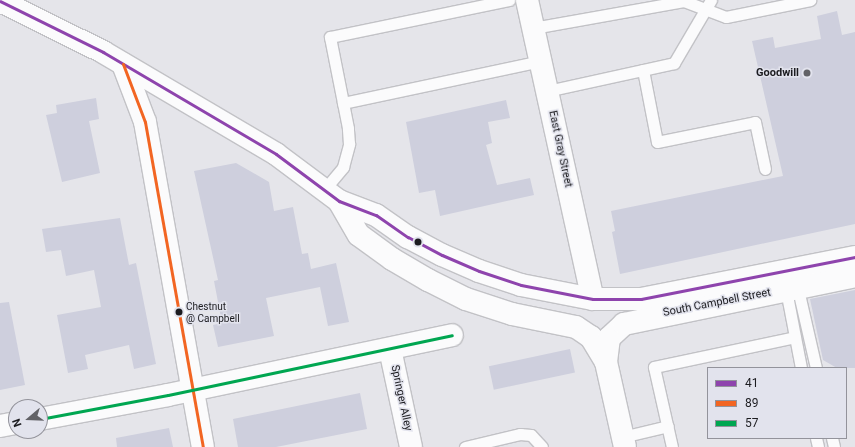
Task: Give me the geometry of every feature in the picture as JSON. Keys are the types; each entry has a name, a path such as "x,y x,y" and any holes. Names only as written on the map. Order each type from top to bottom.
{"main road":[{"name":"East Gray Street","path":"527,0 593,299"},
{"path":"0,1 103,52 276,154 332,195 359,235 392,259 466,299 512,314 576,328 591,337 606,362 623,442"},
{"path":"123,64 145,122 203,447"},
{"name":"South Campbell Street","path":"332,195 376,215 408,237 479,271 522,285 593,299 641,299 855,276"},
{"name":"South Campbell Street","path":"606,362 609,338 624,324 793,282 855,257"},
{"path":"48,417 192,390 452,335"},
{"name":"Springer Alley","path":"390,349 411,447"}],"lane":[{"path":"332,195 343,167 349,144 343,103 330,37 509,0"},
{"path":"533,28 684,1 708,4 726,17 810,0"},
{"path":"547,91 674,63 708,4"},
{"path":"343,103 541,62"},
{"path":"643,70 657,142 755,122 765,169"},
{"path":"793,282 794,337 801,367"},
{"path":"793,282 816,367"},
{"path":"672,447 654,367 794,337"},
{"path":"623,442 668,426"},
{"path":"465,447 520,434 531,435 542,447"}],"building":[{"path":"837,11 842,35 855,32 855,224 620,274 612,232 615,231 611,211 783,176 752,41 773,37 775,48 821,39 817,16"},
{"path":"96,98 99,119 89,121 100,173 62,182 46,115 57,113 56,105"},
{"path":"506,100 510,118 488,122 492,143 486,145 497,185 530,178 534,195 440,216 435,190 419,193 406,122"},
{"path":"236,163 269,182 274,211 293,207 302,254 308,253 311,269 336,263 349,322 328,326 320,287 266,298 274,336 218,347 213,325 222,323 214,281 218,280 194,171"},
{"path":"120,218 129,265 136,263 156,364 134,369 129,345 85,355 88,369 68,373 57,315 101,307 94,270 66,276 61,250 46,252 42,229"},
{"path":"855,290 855,368 835,367 823,360 810,299"},
{"path":"9,302 25,385 0,390 0,303"},
{"path":"570,349 575,372 494,390 489,366"},
{"path":"360,393 367,429 276,447 238,447 233,419"},
{"path":"169,428 173,447 117,447 116,438"}],"transit line":[{"name":"41","path":"0,1 103,52 276,154 339,201 376,215 408,237 442,255 479,271 521,285 593,299 641,299 855,257"},
{"name":"89","path":"123,64 145,122 203,447"},
{"name":"57","path":"48,418 168,395 452,335"}],"place":[{"name":"Goodwill","path":"807,73"},
{"name":"Chestnut @ Campbell","path":"179,312"}]}
